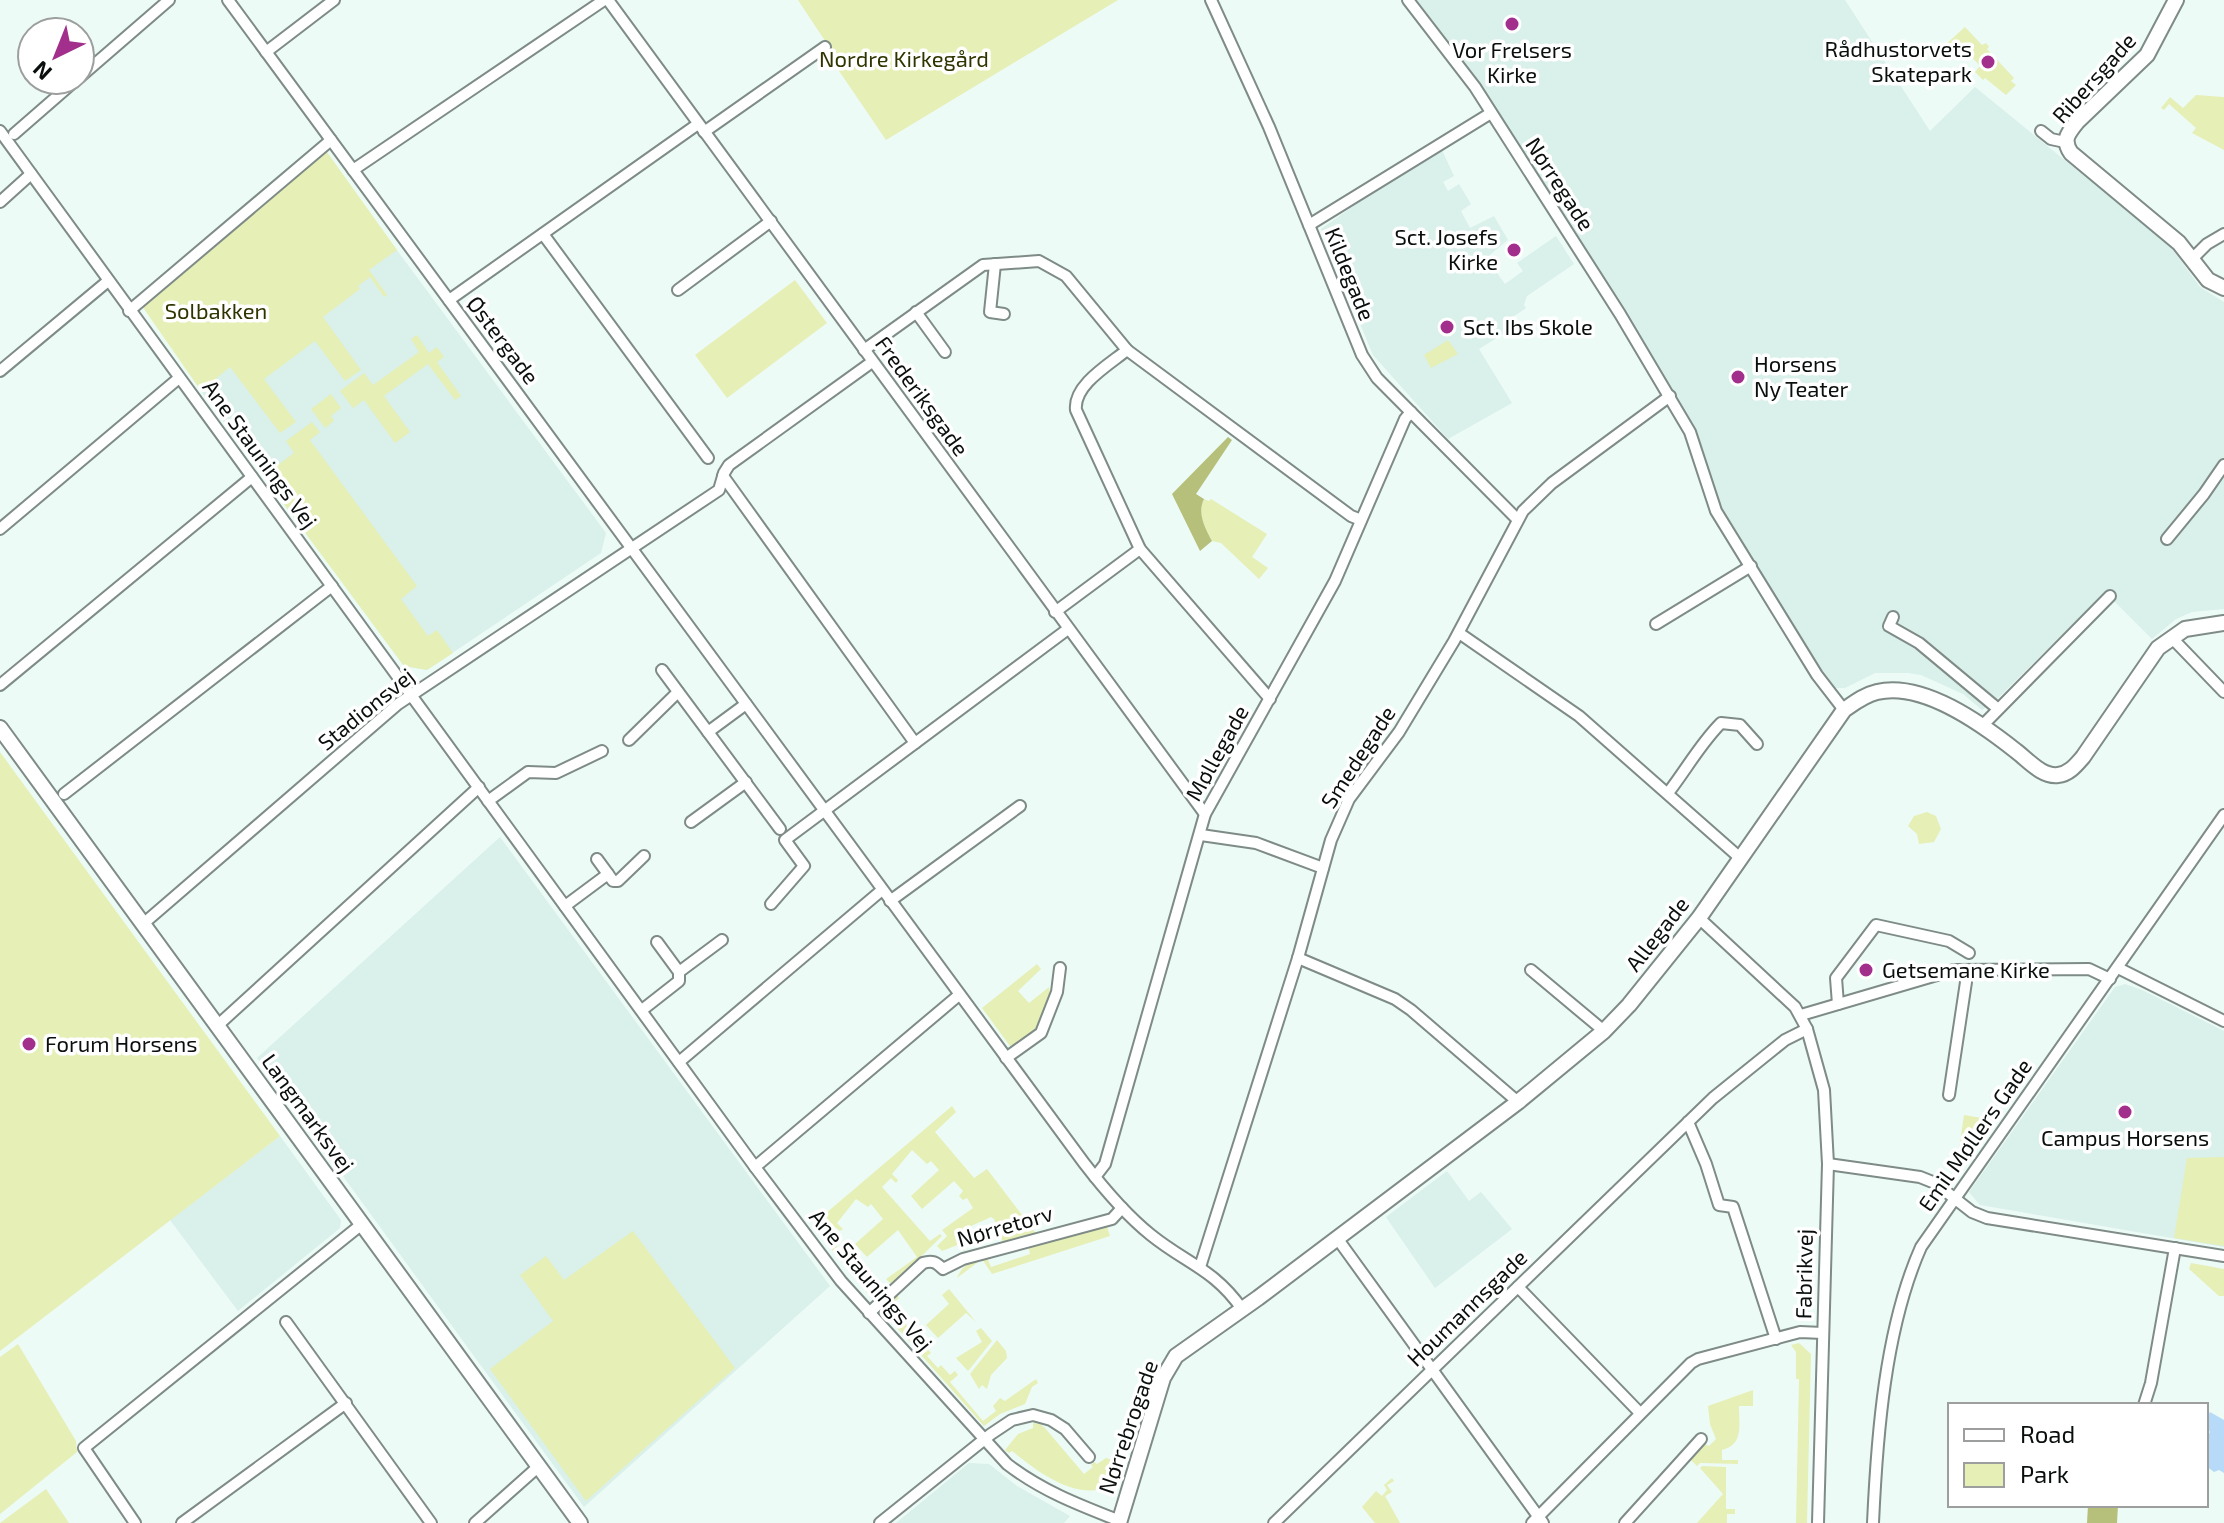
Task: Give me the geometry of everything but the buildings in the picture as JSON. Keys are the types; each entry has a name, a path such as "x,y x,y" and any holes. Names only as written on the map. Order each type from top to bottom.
{"street":[{"path":"96,63 169,0"},
{"name":"Østergade","path":"228,0 1095,1177"},
{"path":"266,52 334,0"},
{"path":"353,170 606,0"},
{"name":"Frederiksgade","path":"606,0 1205,814"},
{"name":"Kildegade","path":"1211,0 1269,127 1362,355 1377,378 1517,519"},
{"name":"Nørregade","path":"1408,0 1469,78 1670,396 1690,432 1716,511 1817,675 1844,710"},
{"name":"Ribersgade","path":"2065,142 2077,122 2147,55 2176,0"},
{"path":"449,300 825,47"},
{"path":"14,134 57,96"},
{"path":"1309,225 1491,113"},
{"name":"Ane Staunings Vej","path":"0,131 826,1262 983,1441 1007,1464 1029,1481 1074,1504 1120,1522"},
{"path":"2041,131 2051,139 2065,142 2071,153 2179,243 2208,280 2224,288"},
{"path":"129,311 331,140"},
{"path":"0,202 31,174"},
{"path":"678,290 771,221"},
{"path":"543,234 708,458"},
{"path":"2192,259 2207,244 2224,234"},
{"path":"864,350 983,265 1039,261 1066,276 1127,350 1351,516 1361,520"},
{"path":"995,264 990,312 1004,314"},
{"path":"0,371 108,281"},
{"path":"916,312 945,352"},
{"path":"1127,350 1081,389 1075,402 1076,410 1140,549 1270,699"},
{"name":"Stadionsvej","path":"143,924 411,695 719,490 729,465 872,362"},
{"path":"0,529 179,378"},
{"name":"Smedegade","path":"1200,1267 1298,958 1331,840 1349,799 1399,732 1459,633 1517,519 1532,499 1670,396"},
{"name":"Møllegade","path":"1095,1177 1105,1164 1205,814 1335,581 1405,419 1411,412"},
{"path":"2167,539 2224,465"},
{"path":"723,476 915,743"},
{"path":"0,685 252,477"},
{"path":"1055,612 1140,549"},
{"path":"1656,624 1751,566"},
{"path":"64,794 332,586"},
{"path":"1982,726 2110,596"},
{"path":"1893,617 1889,626 1919,643 1997,708"},
{"path":"2224,623 2195,626 2171,637 2224,692"},
{"path":"771,904 804,866 785,840 1068,629"},
{"path":"1459,633 1579,716 1739,857"},
{"name":"Allegade","path":"1242,1309 1518,1102 1604,1031 1629,1005 1699,918 1844,710 1868,695 1895,690 1921,696 1953,708 2046,773 2064,773 2083,757 2158,648 2171,637"},
{"path":"662,670 780,829"},
{"path":"629,740 678,692"},
{"path":"708,732 746,704"},
{"path":"1668,793 1694,760 1702,742 1721,723 1740,725 1757,744"},
{"name":"Langmarksvej","path":"0,728 580,1523"},
{"path":"488,801 528,772 556,773 602,751"},
{"path":"691,822 746,782"},
{"path":"217,1026 479,787"},
{"path":"890,901 1020,806"},
{"name":"Emil Møllers Gade","path":"1873,1523 1880,1427 1903,1297 1921,1247 2224,815"},
{"path":"1201,835 1256,843 1323,868"},
{"path":"597,859 613,881 618,881 644,856"},
{"path":"565,906 608,874"},
{"path":"679,1062 882,890"},
{"path":"1699,918 1801,1015 1954,970 2089,969 2110,979"},
{"path":"1838,1004 1836,978 1876,925 1949,941 1969,953"},
{"path":"679,972 722,940"},
{"path":"642,1010 679,981 679,972 657,942"},
{"path":"1298,958 1395,999 1518,1102"},
{"path":"1006,1058 1041,1033 1057,992 1060,968"},
{"path":"2118,968 2224,1021"},
{"path":"1531,970 1604,1031"},
{"path":"1949,1095 1968,970"},
{"path":"755,1167 959,995"},
{"name":"Fabrikvej","path":"1801,1015 1824,1090 1828,1164 1818,1523"},
{"name":"Houmannsgade","path":"1274,1523 1688,1122 1774,1048 1807,1029"},
{"path":"1688,1122 1719,1205 1733,1207 1776,1339"},
{"path":"1828,1164 1920,1177 1935,1183 1954,1201 1987,1218 2224,1256"},
{"path":"1095,1177 1150,1234 1221,1282 1242,1309"},
{"name":"Nørretorv","path":"869,1313 923,1263 937,1263 943,1269 963,1259 1112,1219 1122,1208"},
{"path":"135,1523 84,1448 362,1224"},
{"path":"1337,1238 1538,1521 1640,1413 1698,1359 1800,1332 1823,1333"},
{"path":"2145,1403 2151,1383 2175,1248"},
{"path":"1518,1287 1640,1413"},
{"name":"Nørrebrogade","path":"1120,1522 1169,1365 1185,1349 1242,1309"},
{"path":"286,1322 431,1523"},
{"path":"182,1523 346,1403"},
{"path":"880,1523 1012,1420 1033,1415 1059,1424 1089,1457"},
{"path":"1625,1523 1701,1439"},
{"path":"475,1523 539,1466"}],"shaded area":[{"path":"1416,0 1845,0 1930,131 1975,87 2170,246 2200,287 2224,302 2224,609 2192,612 2176,619 2152,639 2105,592 1998,698 1982,710 1963,694 1921,675 1908,673 1875,673 1845,688 1832,688 1724,515 1674,392"},
{"name":"Sct. Ibs Skole","path":"1442,150 1454,176 1443,182 1448,191 1459,184 1471,204 1461,211 1470,228 1494,216 1508,240 1486,258 1505,284 1523,271 1517,263 1556,236 1574,264 1527,296 1526,308 1504,323 1508,331 1479,349 1512,403 1448,439 1373,355 1321,229 1379,188"},
{"path":"385,234 606,533 601,553 427,670 404,666 201,391"},
{"path":"500,837 830,1286 584,1507 257,1058"},
{"name":"Campus Horsens","path":"2125,984 2224,1031 2224,1247 1980,1205 1969,1192 2115,987"},
{"path":"280,1136 341,1220 340,1228 238,1311 170,1220"},
{"path":"1447,1171 1469,1201 1481,1192 1512,1229 1435,1288 1386,1217"},
{"path":"969,1463 989,1464 1017,1486 1070,1516 1064,1523 896,1523"}],"green space":[{"name":"Nordre Kirkegård","path":"798,0 1118,0 886,140 835,65 839,62"},
{"name":"Rådhustorvets Skatepark","path":"1965,27 1982,45 1986,43 1987,49 2014,78 2011,81 2016,85 2006,95 1975,72 1980,66 1970,55 1967,58 1956,40 1945,50 1943,47"},
{"path":"2196,95 2224,97 2224,150 2192,133 2196,128 2169,104 2164,110 2161,108 2170,97 2183,108"},
{"name":"Solbakken","path":"327,152 397,250 369,270 387,295 384,297 370,277 358,286 360,289 323,317 361,370 345,381 315,341 264,379 296,422 280,433 230,367 201,391 142,306"},
{"path":"795,280 827,323 727,398 695,355"},
{"path":"417,335 429,353 437,347 444,357 437,362 461,396 455,400 428,364 384,396 410,432 395,443 364,400 353,408 340,391 364,373 373,385 419,352 411,339"},
{"path":"1448,340 1458,354 1431,368 1424,355"},
{"path":"331,394 341,408 331,416 334,421 325,428 311,409"},
{"path":"312,422 320,432 310,440 417,586 401,599 428,636 437,630 453,653 427,670 404,666 263,476 294,453 286,441"},
{"path":"1228,437 1232,440 1196,494 1204,499 1202,515 1212,541 1200,551 1172,494"},
{"path":"1204,499 1211,499 1267,534 1252,557 1268,568 1259,579 1221,543 1212,541 1202,515"},
{"path":"0,752 280,1136 0,1351"},
{"path":"1927,812 1936,816 1941,829 1934,842 1919,844 1917,834 1908,826 1914,816"},
{"path":"1037,964 1041,969 1018,991 1029,1003 1049,987 1048,1005 1033,1031 1010,1046 982,1008"},
{"path":"952,1106 956,1112 935,1132 974,1178 987,1169 1038,1236 1004,1245 991,1217 958,1232 966,1254 960,1244 942,1251 937,1246 947,1236 942,1230 973,1208 967,1198 963,1200 959,1196 963,1191 954,1181 922,1209 911,1196 939,1170 931,1161 927,1164 912,1150 892,1174 898,1180 896,1183 891,1178 882,1187 930,1241 940,1234 942,1236 892,1285 886,1279 917,1257 898,1230 867,1257 855,1244 883,1219 871,1204 868,1207 856,1199 837,1223 843,1229 840,1231 835,1227 827,1235 880,1296 873,1300 812,1225"},
{"path":"1964,1115 1994,1120 1959,1170 1956,1169"},
{"path":"2224,1157 2224,1246 2174,1238 2187,1158"},
{"path":"1106,1223 1110,1236 992,1274 982,1259 987,1258 991,1267 1030,1254 1028,1245"},
{"path":"633,1231 735,1368 586,1501 490,1369 553,1321 520,1275 546,1256 564,1280"},
{"path":"982,1259 957,1278 965,1266"},
{"path":"2191,1263 2224,1269 2224,1296 2219,1296 2189,1269"},
{"path":"949,1289 976,1322 966,1313 938,1338 926,1325 949,1304 942,1295"},
{"path":"897,1295 899,1298 890,1306 931,1353 927,1356 938,1368 941,1365 950,1375 955,1371 958,1375 950,1382 983,1421 996,1411 993,1406 1000,1398 1005,1401 1036,1379 1038,1383 1032,1387 1025,1404 1000,1414 984,1426 883,1312"},
{"path":"981,1328 992,1341 968,1371 956,1358 982,1342 976,1331"},
{"path":"997,1340 1006,1351 1007,1358 991,1375 987,1389 982,1385 979,1389 970,1374"},
{"path":"1799,1343 1811,1354 1807,1523 1796,1523 1799,1379 1796,1379 1796,1352 1791,1345"},
{"path":"18,1344 76,1441 77,1452 0,1514 0,1357"},
{"path":"1753,1390 1753,1406 1739,1406 1737,1439 1722,1450 1722,1460 1738,1460 1738,1464 1700,1463 1697,1466 1691,1460 1704,1444 1709,1446 1716,1439 1708,1406"},
{"path":"1033,1423 1045,1428 1084,1474 1093,1467 1094,1462 1097,1464 1106,1458 1122,1463 1110,1486 1097,1490 1071,1487 1045,1475 1012,1451 1009,1453 1005,1450 1018,1434 1033,1428"},
{"path":"1726,1467 1726,1509 1735,1509 1735,1514 1727,1514 1727,1523 1697,1523 1723,1494 1700,1468"},
{"path":"1392,1478 1394,1481 1387,1485 1392,1492 1385,1496 1400,1523 1375,1523 1362,1507 1376,1491 1382,1496 1387,1490 1384,1485"},
{"path":"46,1489 69,1523 0,1523"},
{"path":"2088,1507 2118,1507 2117,1523 2087,1523"}],"water":[{"path":"2210,1412 2224,1420 2224,1473 2208,1468"}],"place":[{"name":"Vor Frelsers Kirke","path":"1512,24"},
{"name":"Rådhustorvets Skatepark","path":"1988,62"},
{"name":"Sct. Josefs Kirke","path":"1514,250"},
{"name":"Sct. Ibs Skole","path":"1447,327"},
{"name":"Horsens Ny Teater","path":"1738,377"},
{"name":"Getsemane Kirke","path":"1866,970"},
{"name":"Forum Horsens","path":"29,1044"},
{"name":"Campus Horsens","path":"2125,1112"}]}
